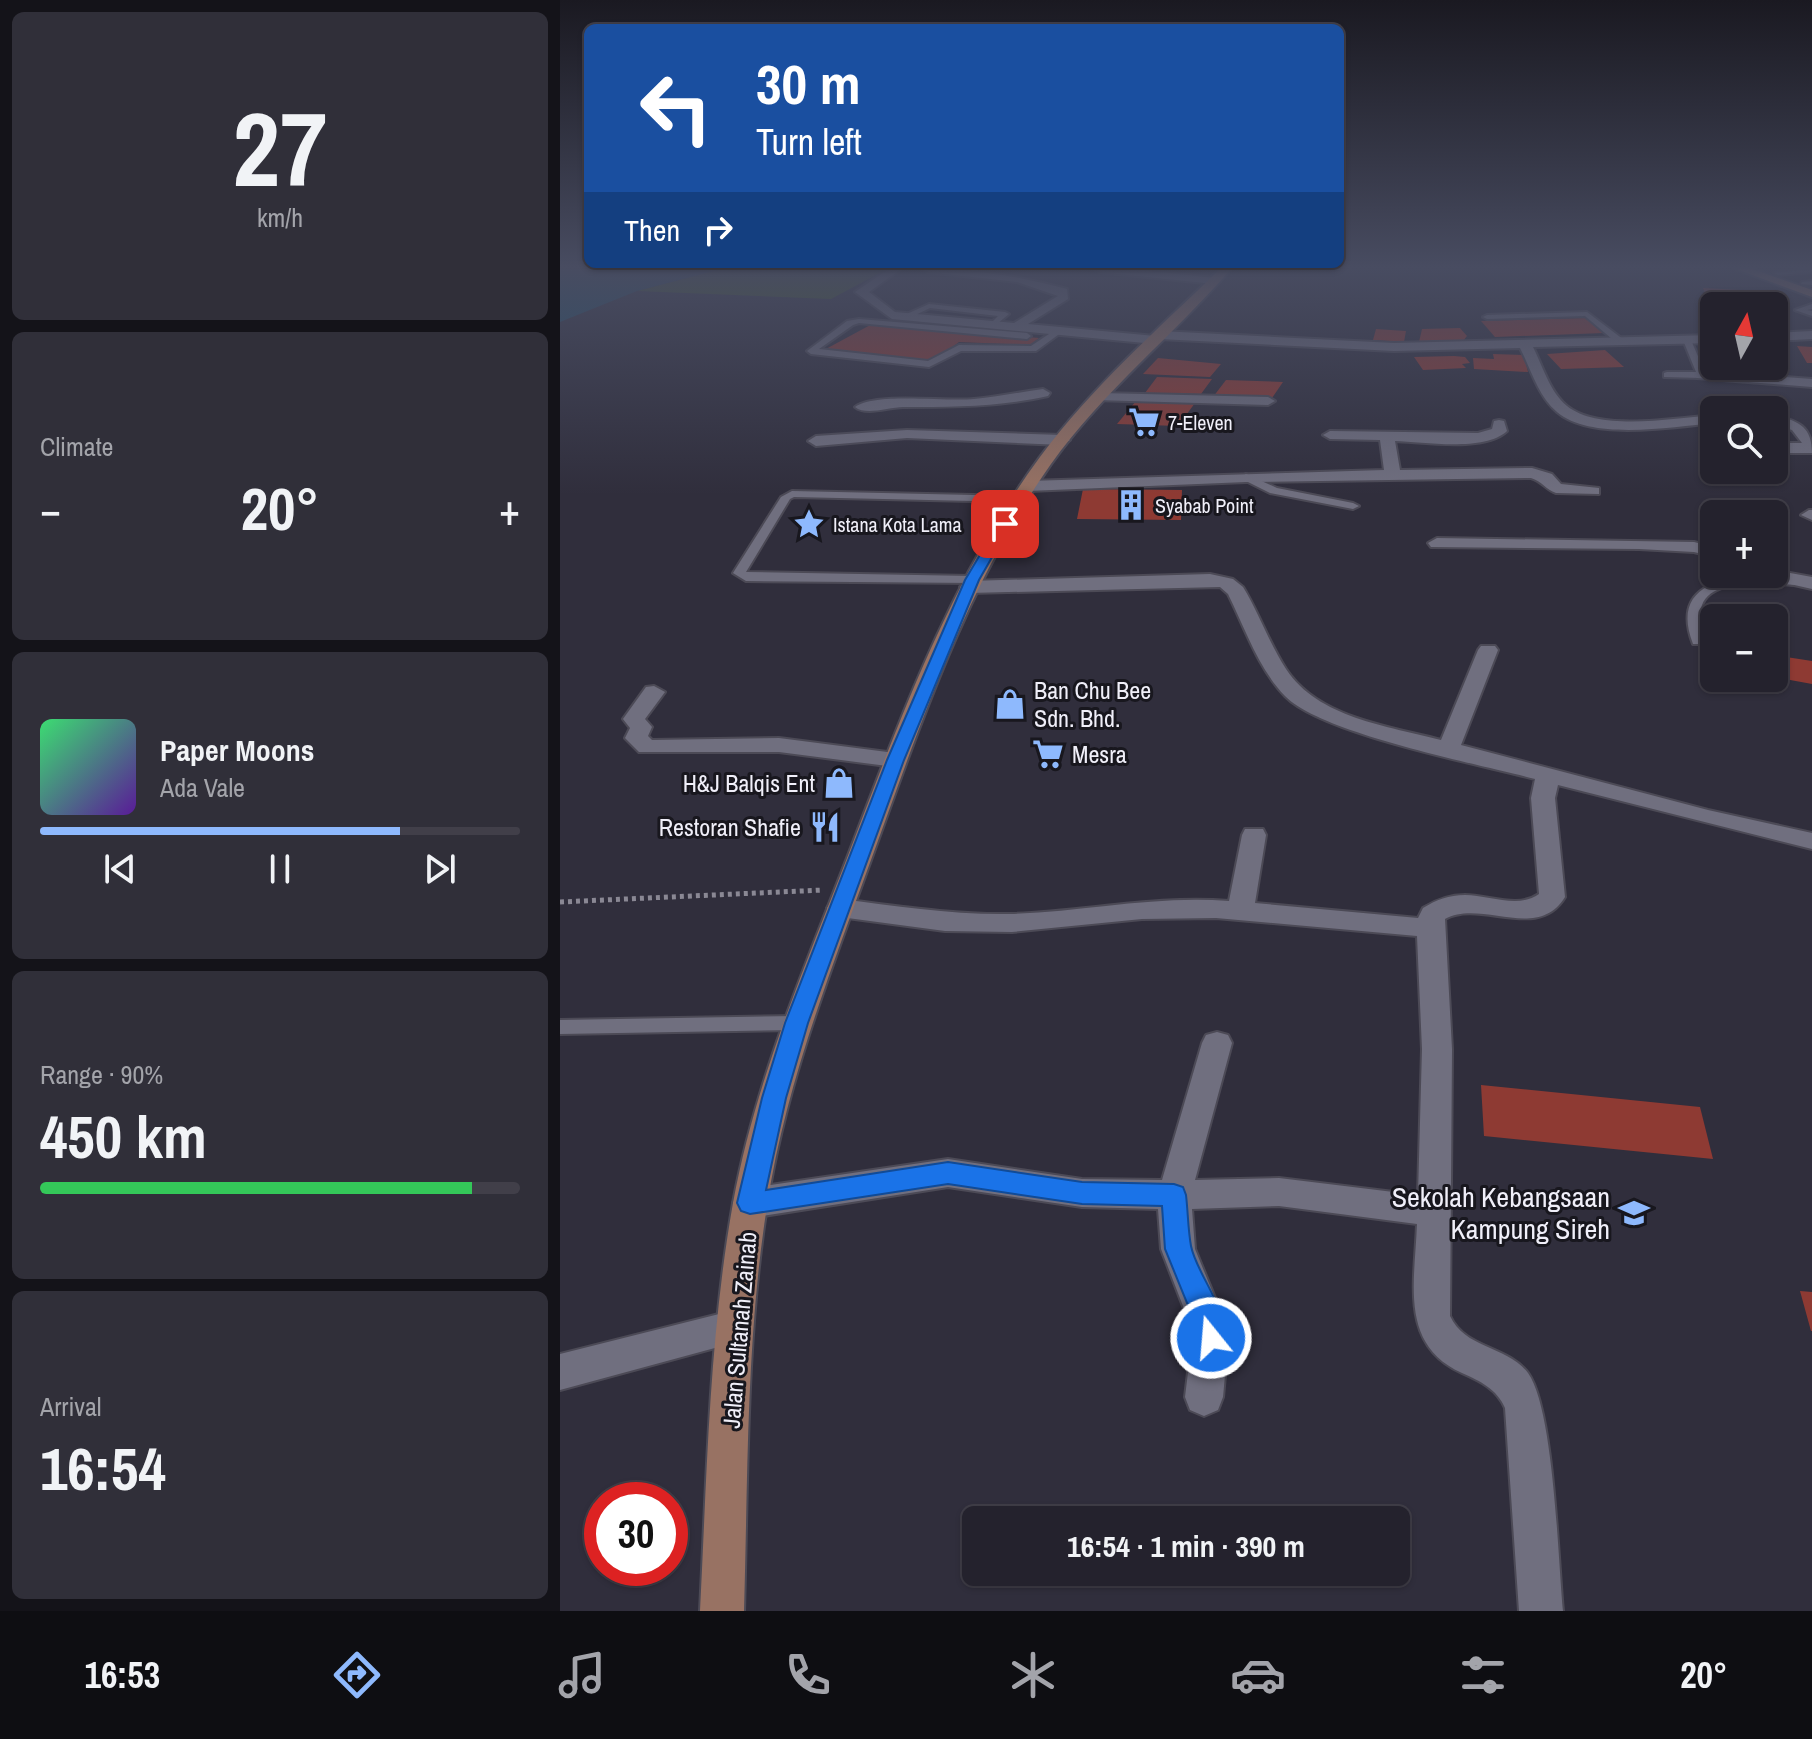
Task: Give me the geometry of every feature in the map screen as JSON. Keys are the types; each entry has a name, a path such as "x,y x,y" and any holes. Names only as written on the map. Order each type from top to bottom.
{"main road":[{"name":"Jalan Sultanah Zainab","path":"722,1611 735,1327 750,1203 774,1098 797,1023 895,760 970,584 1024,493 1062,440 1151,344"}],"street":[{"path":"1320,344 1394,347 1551,344"},
{"path":"1525,345 1543,386 1562,410 1577,420 1661,424 1700,420"},
{"path":"1771,380 1812,383"},
{"path":"862,407 900,403 971,404 1043,393"},
{"path":"1100,397 1268,401"},
{"path":"1330,435 1490,436 1500,431 1499,424"},
{"path":"1788,424 1797,427 1812,447"},
{"path":"816,441 907,434 1062,440"},
{"path":"1387,436 1393,475"},
{"path":"1788,448 1812,447"},
{"path":"1024,493 1246,477 1537,474 1546,477 1556,488 1593,491"},
{"path":"1437,543 1639,544 1700,548"},
{"path":"1788,578 1808,583"},
{"path":"970,584 1210,580 1226,583 1236,591 1285,684 1302,700 1362,726 1707,817 1812,841"},
{"path":"1448,749 1488,650"},
{"path":"654,692 634,719 641,727 636,738 647,747 779,745 895,760"},
{"path":"1541,1611 1520,1393 1499,1369 1460,1355 1445,1345 1436,1331 1432,1316 1437,1049 1430,928 1432,914 1443,905 1465,903 1533,911 1544,906 1552,897 1543,798 1548,775"},
{"path":"1240,911 1254,835"},
{"path":"843,899 945,922 1012,923 1176,908 1430,928"},
{"path":"1204,1397 1211,1332 1178,1249 1174,1195 1217,1043"},
{"path":"750,1203 948,1173 1082,1193 1174,1195 1279,1192 1434,1212"},
{"path":"560,1372 735,1327"}],"lane":[{"path":"820,344 811,351 926,364 944,358 956,348 1033,349 1040,344"},
{"path":"1008,349 1015,344"},
{"path":"1689,344 1700,370"},
{"path":"1667,375 1700,375"},
{"path":"1246,477 1274,491 1353,506"},
{"path":"970,584 746,577 739,573 786,497 792,494 1024,493"},
{"path":"1698,641 1695,608 1701,594 1714,585 1736,581 1808,583"},
{"path":"560,1027 797,1023"}],"path":[{"path":"560,902 664,895 843,899"}],"building":[{"path":"835,344 956,344 934,361 824,350"},
{"path":"1797,346 1812,347 1812,363 1807,363"},
{"path":"1605,350 1624,367 1561,369 1547,354"},
{"path":"1493,354 1524,355 1528,372 1474,369 1473,358 1494,359"},
{"path":"1414,357 1465,357 1470,363 1462,364 1466,368 1423,370"},
{"path":"1158,358 1221,364 1210,377 1143,374"},
{"path":"1157,377 1212,379 1201,394 1145,393"},
{"path":"1226,380 1283,382 1272,398 1213,397"},
{"path":"1136,401 1195,403 1178,426 1117,424"},
{"name":"Syabab Point","path":"1083,489 1182,490 1181,520 1077,519"},
{"path":"1788,657 1812,661 1812,684 1788,680"},
{"path":"1481,1085 1700,1107 1713,1159 1484,1136"},
{"path":"1800,1291 1812,1292 1812,1331 1811,1331"}],"place":[{"name":"7-Eleven","path":"1144,422"},
{"name":"Syabab Point","path":"1131,505"},
{"name":"Istana Kota Lama","path":"809,524"},
{"name":"Ban Chu Bee Sdn. Bhd.","path":"1010,704"},
{"name":"Mesra","path":"1048,754"},
{"name":"H&J Balqis Ent","path":"839,783"},
{"name":"Restoran Shafie","path":"825,827"},
{"name":"Sekolah Kebangsaan Kampung Sireh","path":"1634,1213"}],"route":[{"path":"1005,524 972,580 895,760 797,1023 774,1098 750,1203 948,1173 1082,1193 1174,1195 1178,1249 1208,1320 1211,1338"}]}
